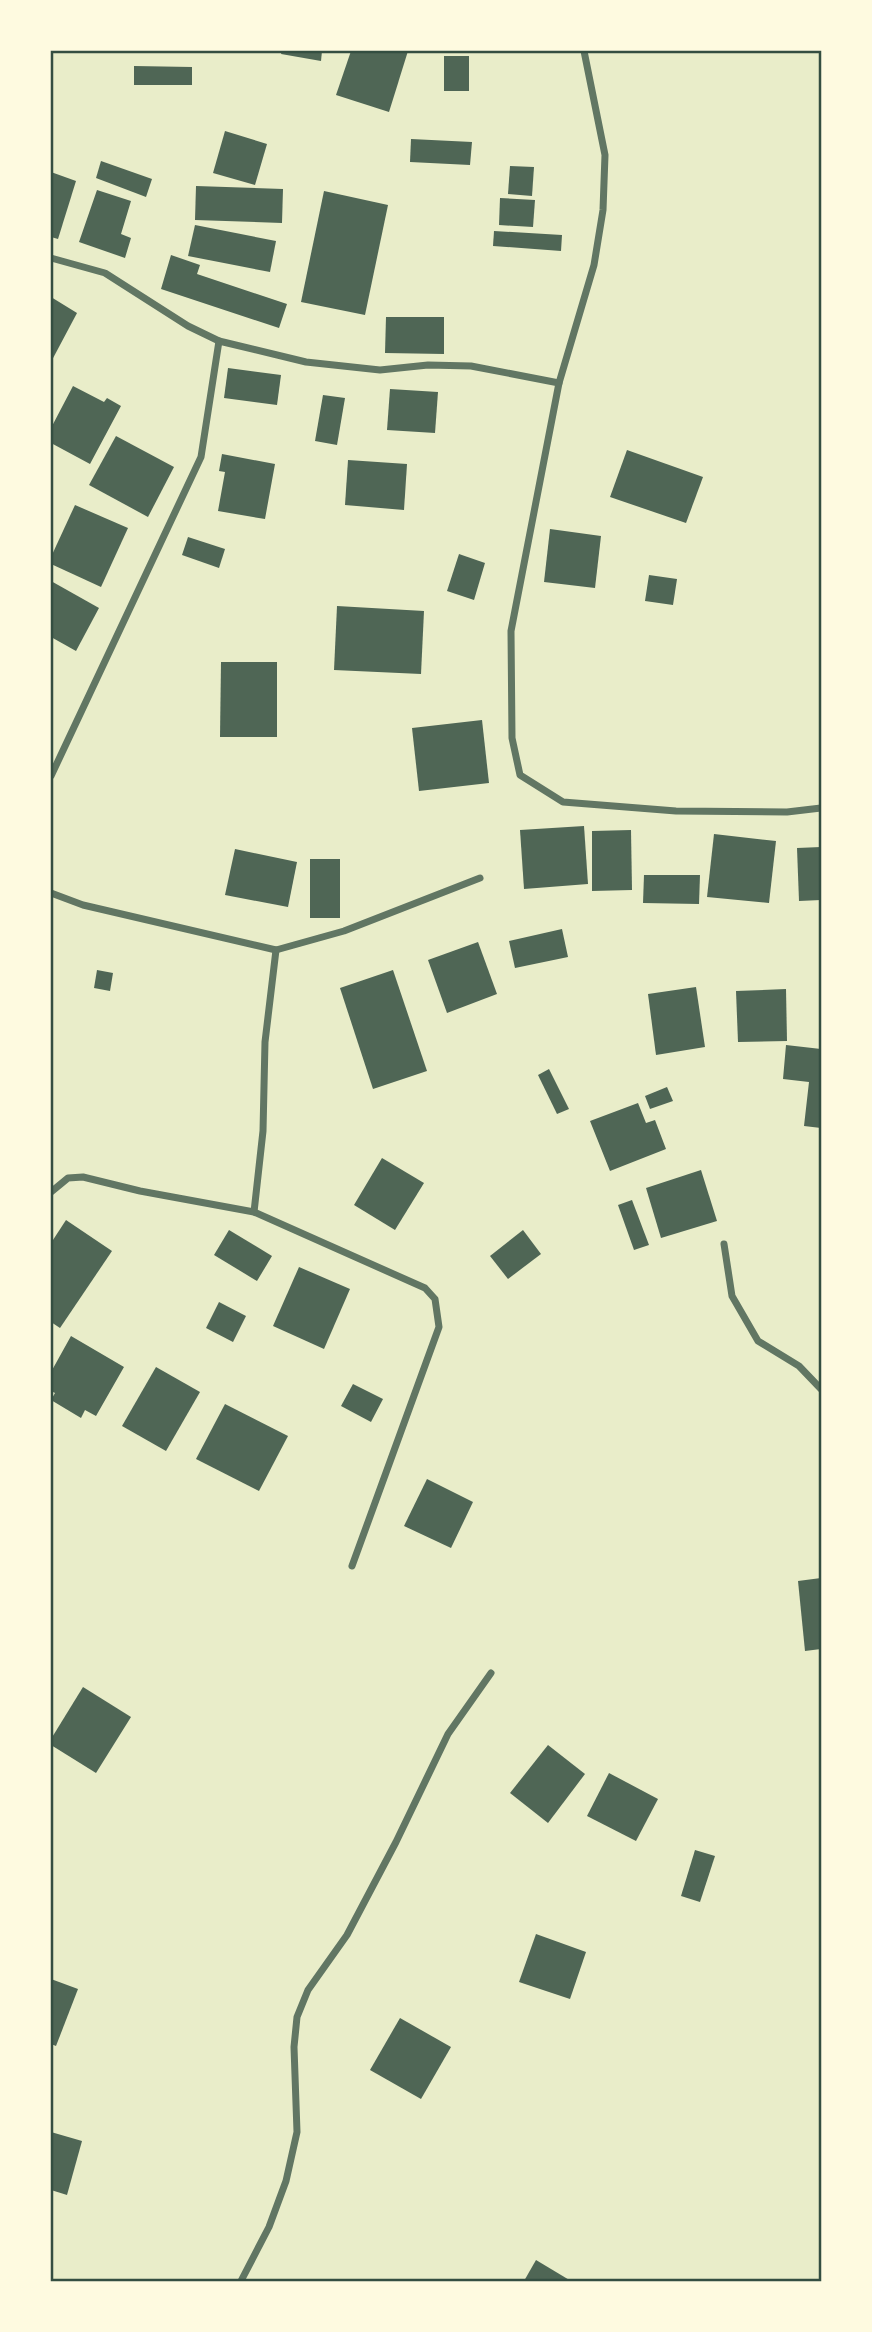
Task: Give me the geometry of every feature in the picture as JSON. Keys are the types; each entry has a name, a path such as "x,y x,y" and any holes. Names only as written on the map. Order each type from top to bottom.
{"street":[{"path":"584,51 605,155 603,211 594,265 559,383 511,631 512,738 520,775 563,802 676,811 787,812 821,808"},
{"path":"51,257 105,273 188,326 219,341 306,362 380,370 428,365 471,366 559,383"},
{"path":"51,776 201,457 219,341"},
{"path":"51,893 83,905 276,950 344,931 480,878"},
{"path":"254,1212 263,1131 265,1042 276,950"},
{"path":"51,1192 68,1178 83,1177 140,1191 254,1212 425,1288 435,1299 439,1327 352,1566"},
{"path":"724,1244 732,1296 758,1340 799,1366 821,1389"},
{"path":"242,2281 269,2227 286,2181 298,2132 294,2047 297,2017 308,1990 347,1935 448,1734 491,1673"}],"building":[{"path":"282,51 322,51 321,61 281,54"},
{"path":"351,51 408,51 389,112 336,95"},
{"path":"444,56 469,56 469,91 444,91"},
{"path":"134,66 192,67 192,85 134,85"},
{"path":"225,131 267,144 255,185 213,173"},
{"path":"411,139 472,142 470,165 410,162"},
{"path":"101,161 152,179 146,197 96,178"},
{"path":"510,166 534,167 532,196 508,194"},
{"path":"51,172 76,181 58,239 51,237"},
{"path":"196,186 283,189 282,223 195,220"},
{"path":"97,190 131,201 121,234 131,238 125,258 79,242"},
{"path":"324,191 388,205 365,315 301,302"},
{"path":"500,198 535,200 533,227 499,225"},
{"path":"195,225 276,241 270,272 188,256"},
{"path":"494,231 562,235 561,251 493,246"},
{"path":"171,255 200,265 197,274 287,304 279,328 161,289"},
{"path":"51,297 77,313 51,362"},
{"path":"386,317 444,317 444,354 385,353"},
{"path":"228,368 281,375 277,405 224,398"},
{"path":"73,386 104,402 107,398 121,406 90,464 51,443 51,428"},
{"path":"390,389 438,392 435,433 387,430"},
{"path":"323,395 345,398 337,445 315,441"},
{"path":"116,436 174,467 148,517 89,485"},
{"path":"627,450 703,477 686,523 610,497"},
{"path":"222,454 275,464 265,519 218,511 225,472 219,471"},
{"path":"348,460 407,464 404,510 345,505"},
{"path":"75,505 128,528 101,587 51,564 51,557"},
{"path":"550,529 601,536 595,588 544,582"},
{"path":"188,537 225,549 219,568 182,555"},
{"path":"459,554 485,563 474,600 447,591"},
{"path":"649,575 677,579 673,605 645,601"},
{"path":"51,581 99,608 76,651 51,637"},
{"path":"337,606 424,611 421,674 334,670"},
{"path":"221,662 277,662 277,737 220,737"},
{"path":"482,720 489,783 419,791 412,728"},
{"path":"584,826 588,884 524,889 520,830"},
{"path":"631,830 632,890 592,891 592,831"},
{"path":"714,834 776,841 769,903 707,897"},
{"path":"821,847 821,900 799,901 797,848"},
{"path":"235,849 297,862 288,907 225,895"},
{"path":"310,859 340,859 340,918 310,918"},
{"path":"644,875 700,875 699,904 643,903"},
{"path":"562,929 568,957 515,968 509,941"},
{"path":"478,942 497,994 447,1013 428,960"},
{"path":"97,970 113,973 110,991 94,988"},
{"path":"393,970 427,1071 373,1089 340,988"},
{"path":"696,987 705,1047 656,1055 648,994"},
{"path":"786,989 787,1041 738,1042 736,991"},
{"path":"786,1045 821,1049 821,1128 804,1126 809,1082 783,1079"},
{"path":"549,1069 569,1109 557,1114 538,1075"},
{"path":"667,1087 673,1101 650,1109 645,1096"},
{"path":"638,1103 646,1123 655,1120 666,1149 610,1171 590,1121"},
{"path":"382,1158 424,1183 395,1230 354,1205"},
{"path":"701,1170 717,1221 661,1238 646,1188"},
{"path":"632,1200 649,1245 634,1250 618,1205"},
{"path":"66,1220 112,1251 60,1328 51,1322 51,1243"},
{"path":"229,1230 272,1256 257,1281 214,1255"},
{"path":"523,1230 541,1254 508,1279 490,1256"},
{"path":"299,1267 350,1289 324,1349 273,1326"},
{"path":"219,1302 246,1316 233,1342 206,1328"},
{"path":"71,1336 124,1367 96,1416 85,1410 81,1418 51,1400 55,1393 51,1391 51,1372"},
{"path":"156,1367 200,1392 166,1451 122,1426"},
{"path":"353,1384 383,1399 371,1422 341,1406"},
{"path":"225,1404 288,1436 259,1491 196,1459"},
{"path":"427,1479 473,1502 451,1548 404,1526"},
{"path":"821,1578 821,1649 805,1651 798,1581"},
{"path":"83,1687 131,1717 96,1773 51,1745 51,1739"},
{"path":"548,1745 585,1774 548,1823 510,1793"},
{"path":"609,1773 658,1799 636,1841 587,1816"},
{"path":"695,1850 715,1856 700,1902 681,1896"},
{"path":"536,1934 586,1952 570,1999 519,1982"},
{"path":"51,1979 78,1989 56,2046 51,2044"},
{"path":"400,2018 451,2047 421,2099 370,2070"},
{"path":"51,2132 82,2141 67,2195 51,2190"},
{"path":"536,2260 571,2281 524,2281"}]}
